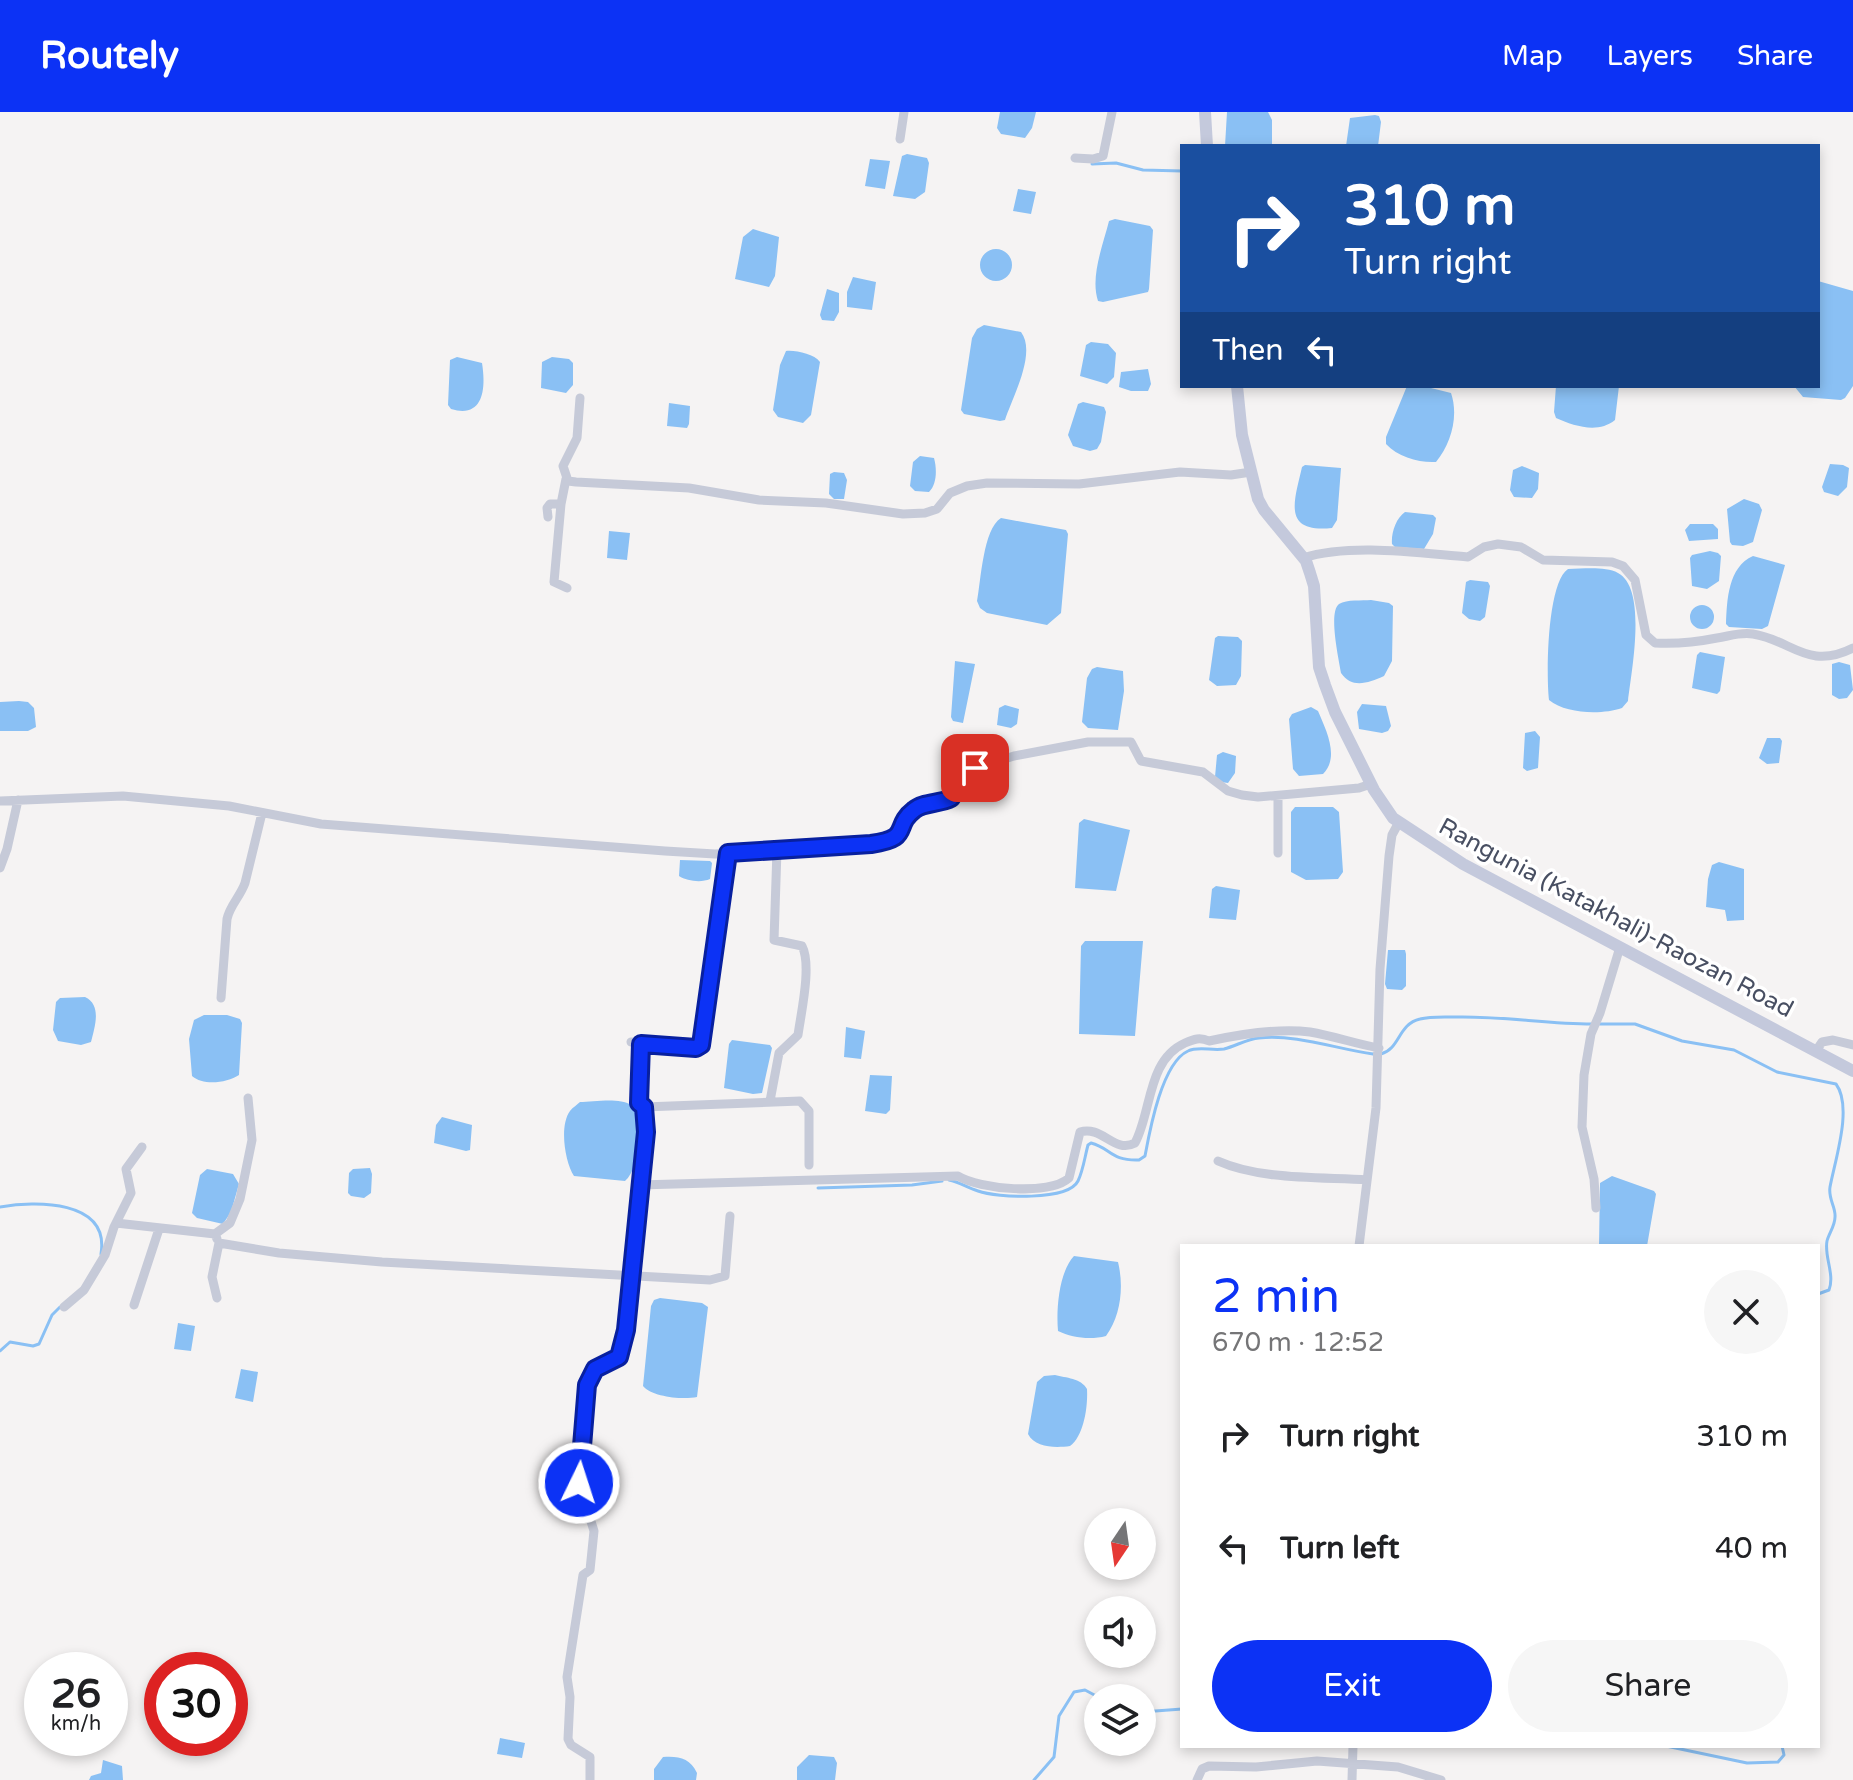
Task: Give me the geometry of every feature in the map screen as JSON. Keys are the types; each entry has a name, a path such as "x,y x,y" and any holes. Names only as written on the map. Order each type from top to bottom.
{"main road":[{"path":"1205,112 1207,144"},
{"name":"Rangunia (Katakhali)-Raozan Road","path":"1237,388 1242,435 1264,510 1303,558 1314,586 1319,667 1325,685 1335,712 1385,808 1399,822 1463,864 1853,1071"}],"street":[{"path":"900,139 904,112"},
{"path":"1075,158 1103,156 1112,112"},
{"path":"567,588 554,582 566,479 563,466 577,438 580,398"},
{"path":"566,479 699,489 759,500 826,503 903,514 937,509 950,493 987,483 1079,484 1180,472 1231,475 1251,472"},
{"path":"548,517 550,504 561,504"},
{"path":"1303,558 1318,553 1353,551 1468,557 1484,547 1498,544 1521,547 1543,560 1612,562 1623,566 1635,580 1646,635 1655,643 1716,638 1737,633 1767,637 1794,650 1819,657 1853,648"},
{"path":"0,801 123,796 229,806 300,822 345,827 563,845 728,853 892,840 901,832 911,812 951,798 967,772 975,768 1014,756 1088,742 1131,742 1141,761 1203,772 1228,791 1242,795 1278,796 1359,788 1371,784"},
{"path":"1278,796 1278,853"},
{"path":"0,868 18,800"},
{"path":"221,998 229,909 245,883 262,813"},
{"path":"1359,1244 1376,1108 1384,912 1392,835 1399,822"},
{"path":"770,1101 779,1053 798,1035 805,973 802,946 774,940 777,850"},
{"path":"728,853 701,1045 696,1048 636,1043 639,1103 644,1107 796,1101 807,1107 809,1165"},
{"path":"1596,1208 1594,1179 1582,1127 1584,1075 1591,1034 1620,947"},
{"path":"639,1185 958,1176 987,1187 1057,1185 1069,1178 1080,1132 1096,1131 1122,1146 1135,1143 1160,1068 1172,1049 1194,1039 1209,1041 1238,1035 1308,1032 1379,1048"},
{"path":"1816,1051 1822,1042 1833,1040 1853,1045"},
{"path":"217,1298 212,1277 217,1238 230,1223 240,1199 252,1140 248,1098"},
{"path":"590,1780 590,1757 571,1745 568,1733 568,1669 583,1575 590,1570 594,1531 579,1483 583,1424 590,1377 595,1369 614,1362 622,1349 646,1132 644,1107"},
{"path":"64,1307 84,1290 97,1270 131,1193 126,1169 142,1147"},
{"path":"1218,1161 1267,1173 1367,1180"},
{"path":"116,1223 217,1238 279,1253 688,1281 725,1276 730,1216"},
{"path":"134,1305 159,1229"},
{"path":"1352,1780 1353,1748"},
{"path":"1197,1780 1202,1769 1209,1766 1256,1767 1317,1761 1398,1767 1441,1780"}],"water":[{"path":"1000,112 1036,112 1032,128 1025,138 1001,134 997,128"},
{"path":"1227,112 1268,112 1272,120 1272,144 1225,144"},
{"path":"1379,116 1378,144 1346,144 1350,118"},
{"path":"902,156 927,158 929,163 925,192 915,199 893,196"},
{"path":"870,159 890,161 885,189 865,186"},
{"path":"1018,189 1036,192 1031,214 1013,211"},
{"path":"1115,219 1150,226 1153,230 1149,289 1148,292 1103,302 1098,301 1096,271 1109,221"},
{"path":"753,229 779,237 775,276 769,287 735,279 743,237"},
{"path":"996,249 1007,254 1012,265 1007,276 996,281 985,276 980,265 985,254"},
{"path":"853,277 876,282 872,310 847,307 847,292"},
{"path":"1820,282 1853,291 1853,386 1841,400 1803,397 1796,388 1820,388"},
{"path":"827,289 839,293 839,312 834,321 822,320 820,315"},
{"path":"984,325 1021,332 1025,341 1022,376 1005,420 1000,421 964,414 961,410 972,338 977,329"},
{"path":"1091,342 1108,344 1116,353 1114,377 1107,384 1080,376 1086,345"},
{"path":"786,351 804,353 820,362 811,415 803,423 778,417 773,410 780,365"},
{"path":"457,357 482,363 483,391 470,410 451,409 448,405 450,360"},
{"path":"552,357 569,359 573,363 573,385 566,393 541,388 542,362"},
{"path":"1148,369 1151,384 1148,391 1119,387 1121,372"},
{"path":"1406,388 1431,388 1451,393 1454,411 1452,429 1446,447 1436,462 1409,458 1396,452 1386,444"},
{"path":"1556,388 1619,388 1615,420 1601,427 1578,426 1556,418"},
{"path":"1083,402 1104,407 1106,412 1101,442 1097,449 1090,451 1073,446 1068,435 1078,404"},
{"path":"669,403 690,406 687,428 667,426"},
{"path":"920,456 934,458 936,476 929,492 915,491 910,486 913,462"},
{"path":"1830,464 1849,468 1847,487 1838,496 1824,492 1822,487"},
{"path":"1305,465 1341,468 1337,520 1332,528 1305,526 1298,520 1295,512 1296,492"},
{"path":"1522,466 1539,473 1538,489 1532,498 1514,497 1510,490 1513,470"},
{"path":"844,473 847,480 844,499 834,499 829,494 830,474"},
{"path":"1744,499 1759,504 1762,510 1753,542 1743,546 1732,545 1727,509"},
{"path":"1405,512 1436,518 1433,534 1424,549 1395,547 1392,544 1395,526"},
{"path":"1001,518 1066,530 1068,534 1061,613 1047,625 987,613 980,608 977,601 987,544 990,533"},
{"path":"1690,524 1713,524 1718,529 1718,539 1689,541 1685,530"},
{"path":"609,531 630,533 627,560 607,558"},
{"path":"1710,551 1721,556 1719,581 1707,589 1692,586 1690,558"},
{"path":"1753,556 1785,565 1768,626 1762,629 1729,627 1726,624 1730,585 1738,568"},
{"path":"1568,569 1600,569 1618,573 1627,582 1633,596 1634,652 1628,701 1622,708 1584,712 1556,705 1549,700 1548,651 1552,610 1561,578"},
{"path":"1466,582 1488,582 1490,586 1485,617 1480,621 1469,619 1462,613"},
{"path":"1371,600 1393,606 1392,661 1384,676 1355,683 1341,673 1334,616 1342,602"},
{"path":"1697,605 1707,605 1714,612 1714,622 1707,629 1697,629 1690,622 1690,612"},
{"path":"1238,637 1242,641 1241,676 1236,685 1217,686 1209,680 1215,638"},
{"path":"1700,652 1725,657 1717,694 1692,688"},
{"path":"955,661 975,664 963,723 953,721 951,717"},
{"path":"1832,664 1850,665 1853,690 1847,698 1839,699 1832,695"},
{"path":"1097,667 1123,671 1124,691 1118,730 1088,728 1082,722 1087,678"},
{"path":"0,702 28,702 34,708 36,727 28,731 0,731"},
{"path":"1362,704 1386,706 1391,726 1388,731 1382,733 1359,729 1357,712"},
{"path":"1005,705 1019,709 1017,724 1011,728 997,725 999,708"},
{"path":"1311,707 1318,711 1325,726 1331,760 1323,774 1299,776 1293,769 1289,719 1292,714"},
{"path":"1535,731 1540,737 1538,768 1527,771 1523,768 1525,733"},
{"path":"1767,738 1780,738 1782,741 1779,763 1767,764 1759,758"},
{"path":"1223,752 1236,756 1235,773 1228,783 1215,777 1217,755"},
{"path":"1295,807 1333,807 1339,812 1343,872 1338,879 1306,880 1291,872 1291,812"},
{"path":"1084,819 1130,830 1116,891 1075,888 1079,823"},
{"path":"680,860 710,861 710,879 694,881 679,876"},
{"path":"1719,862 1744,869 1744,920 1727,921 1725,910 1706,907 1712,865"},
{"path":"1216,886 1240,890 1236,920 1209,918 1212,889"},
{"path":"1085,941 1143,941 1135,1036 1079,1034 1081,946"},
{"path":"1388,950 1405,950 1406,986 1402,990 1387,989 1385,984"},
{"path":"85,997 94,1005 95,1011 91,1042 81,1045 58,1041 53,1030 56,1002 60,998"},
{"path":"204,1015 227,1015 240,1019 242,1023 239,1075 234,1078 209,1082 192,1076 189,1039 194,1020"},
{"path":"846,1027 865,1031 861,1059 844,1057"},
{"path":"732,1040 770,1045 772,1048 762,1093 724,1088"},
{"path":"870,1075 892,1076 890,1110 886,1114 865,1111"},
{"path":"620,1101 631,1105 636,1111 639,1143 634,1166 625,1181 574,1176 566,1153 564,1134 570,1111 580,1102"},
{"path":"442,1117 472,1125 470,1150 434,1143 436,1125"},
{"path":"370,1168 371,1193 364,1198 351,1196 348,1193 349,1173 353,1169"},
{"path":"207,1169 233,1174 239,1184 231,1212 223,1224 197,1218 192,1213 200,1175"},
{"path":"1612,1176 1654,1191 1647,1244 1599,1244 1600,1183"},
{"path":"1074,1256 1118,1262 1120,1300 1106,1336 1082,1338 1058,1331 1062,1281"},
{"path":"654,1300 702,1303 708,1307 697,1397 668,1397 643,1386 651,1306"},
{"path":"178,1323 195,1326 191,1351 174,1349"},
{"path":"241,1369 258,1372 253,1402 235,1398"},
{"path":"1055,1375 1077,1381 1087,1389 1082,1428 1070,1446 1041,1444 1028,1434 1037,1382 1044,1376"},
{"path":"500,1738 525,1743 522,1758 497,1754"},
{"path":"809,1755 834,1757 837,1763 835,1780 797,1780 797,1767"},
{"path":"663,1757 687,1761 697,1773 696,1780 654,1780 654,1769"},
{"path":"103,1760 122,1766 123,1780 89,1780 91,1776 101,1773"}],"waterway":[{"path":"1092,164 1116,163 1143,170 1180,171"},
{"path":"1381,1054 1392,1047 1407,1026 1424,1018 1474,1017 1592,1024"},
{"path":"1600,1024 1635,1024 1682,1041 1734,1050 1777,1072 1836,1084 1841,1094 1843,1120 1830,1187 1835,1213 1826,1247 1831,1284 1829,1290 1820,1293"},
{"path":"949,1180 987,1193 1047,1195 1061,1192 1078,1181 1091,1143 1116,1156 1139,1160 1145,1156 1164,1082 1179,1058 1188,1051 1224,1049 1273,1037 1373,1054"},
{"path":"818,1188 942,1181"},
{"path":"0,1207 50,1205 82,1213 94,1223 101,1236 101,1254"},
{"path":"0,1351 10,1342 33,1346 39,1344 52,1315 60,1307"},
{"path":"1034,1780 1054,1757 1059,1716 1074,1692 1084,1690"},
{"path":"1156,1711 1180,1709"},
{"path":"1676,1748 1747,1763 1778,1762 1784,1755 1782,1748"}],"route":[{"path":"579,1483 587,1385 595,1369 619,1357 626,1330 646,1132 644,1107 639,1103 641,1044 696,1048 701,1045 728,853 892,840 898,837 915,808 951,798 967,772 975,768"}]}
